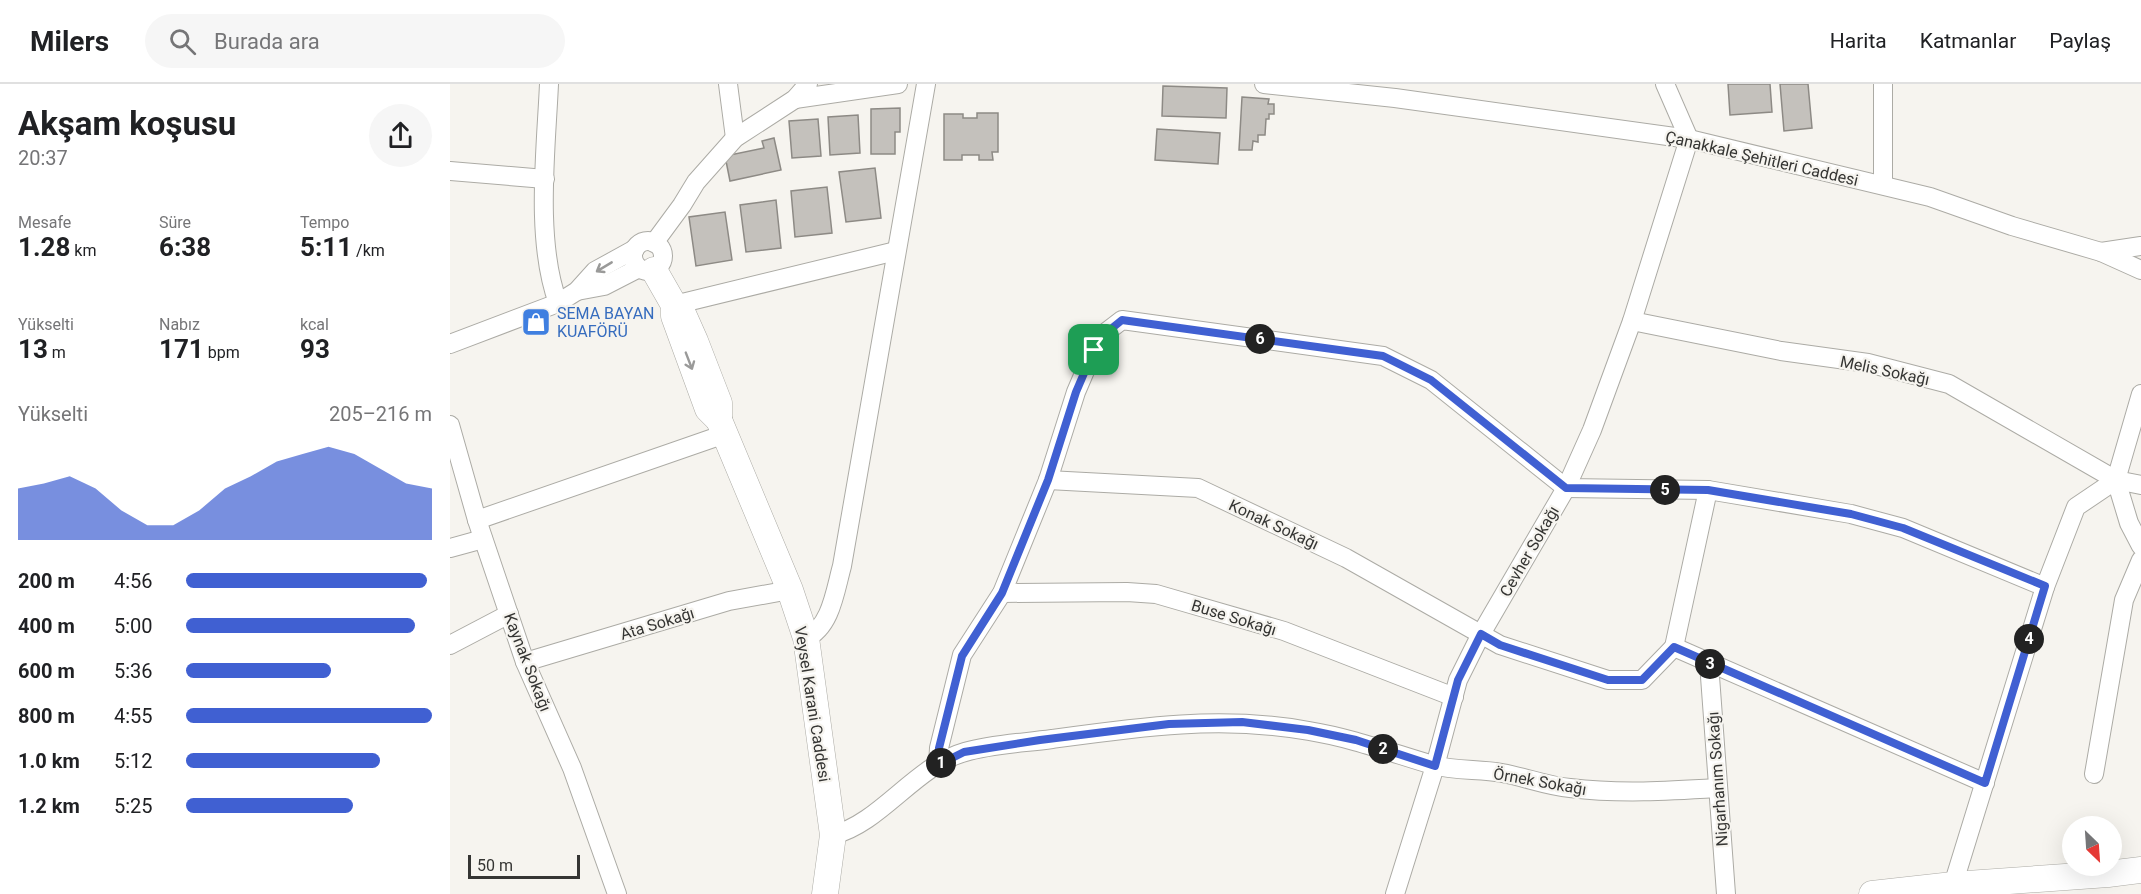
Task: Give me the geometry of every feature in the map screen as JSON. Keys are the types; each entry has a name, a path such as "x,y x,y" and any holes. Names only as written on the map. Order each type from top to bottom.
{"street":[{"path":"549,84 544,179 546,258 551,284 558,303"},
{"path":"728,84 735,138"},
{"path":"654,243 696,182 735,138 795,99 808,84"},
{"path":"795,99 898,84"},
{"path":"806,638 816,634 824,624 842,566 926,84"},
{"name":"Çanakkale Şehitleri Caddesi","path":"1264,84 1394,91 1689,139 1930,197 2012,226 2101,252 2141,270"},
{"path":"1665,84 1689,139"},
{"path":"1883,84 1883,185"},
{"name":"Cevher Sokağı","path":"1395,894 1435,766 1458,680 1481,634 1566,488 1592,430 1632,321 1689,139"},
{"path":"450,171 544,179"},
{"path":"450,344 558,303 577,291 595,271 644,242 659,246 663,256 662,261 604,286 577,291"},
{"path":"2101,252 2141,246"},
{"path":"635,249 633,259 647,269"},
{"path":"674,305 896,251"},
{"name":"Veysel Karani Caddesi","path":"647,269 674,305 677,326 708,409 722,427 790,590 806,638 833,835 825,894"},
{"path":"938,765 939,748 962,656 1002,593 1048,480 1076,392 1094,350 1106,333 1122,320 1383,356 1431,380 1566,488 1708,490 1851,514 1903,528 2045,586"},
{"name":"Melis Sokağı","path":"1632,321 1781,351 1868,363 1950,384 2116,480 2141,485"},
{"path":"2141,394 2116,480 2129,523 2141,546"},
{"name":"Kaynak Sokağı","path":"450,425 483,539 525,662 572,768 617,894"},
{"path":"477,520 722,427"},
{"name":"Konak Sokağı","path":"1048,480 1198,488 1346,558 1500,645 1608,680 1642,680 1674,647"},
{"path":"1953,885 2045,586 2076,507 2116,480"},
{"path":"1708,490 1674,647 1985,783"},
{"path":"450,548 483,539"},
{"path":"2094,774 2124,600 2141,560"},
{"name":"Ata Sokağı","path":"525,662 729,601 790,590"},
{"name":"Buse Sokağı","path":"1002,593 1127,592 1156,594 1284,632 1454,696"},
{"path":"450,645 509,614"},
{"name":"Nigarhanım Sokağı","path":"1709,663 1726,894"},
{"name":"Örnek Sokağı","path":"833,835 856,824 938,765 964,752 1169,724 1242,722 1308,730 1356,740 1435,766 1502,773 1568,788 1636,793 1717,788"},
{"path":"1872,894 2141,870"}],"building":[{"path":"1728,84 1770,84 1772,112 1730,115"},
{"path":"1780,84 1808,84 1812,128 1784,131"},
{"path":"1163,86 1227,88 1226,118 1162,116"},
{"path":"1242,97 1269,99 1268,104 1274,104 1274,114 1269,114 1269,119 1266,119 1265,135 1258,135 1258,142 1253,141 1252,150 1239,150"},
{"path":"900,108 900,132 895,132 895,154 871,154 871,109"},
{"path":"977,113 998,113 998,152 992,152 993,160 979,160 979,155 962,155 962,160 944,160 944,114 963,114 963,118 977,118"},
{"path":"858,115 860,153 830,155 828,117"},
{"path":"818,119 821,156 792,158 789,121"},
{"path":"1157,129 1220,133 1218,164 1155,160"},
{"path":"774,138 781,170 730,181 725,156 764,148 762,141"},
{"path":"875,168 881,218 846,222 839,172"},
{"path":"827,187 832,233 795,237 791,191"},
{"path":"776,200 781,248 746,252 740,205"},
{"path":"725,212 732,260 696,266 689,217"}],"place":[{"name":"SEMA BAYAN KUAFÖRÜ","path":"536,322"}],"route":[{"path":"1122,320 1383,356 1431,380 1566,488 1708,490 1851,514 1903,528 2045,586 1985,783 1674,647 1642,680 1608,680 1500,645 1481,634 1458,680 1435,766 1356,740 1308,730 1242,722 1169,724 1040,740 964,752 938,765 939,748 962,656 1002,593 1048,480 1076,392 1094,350 1106,333 1122,320"}]}
